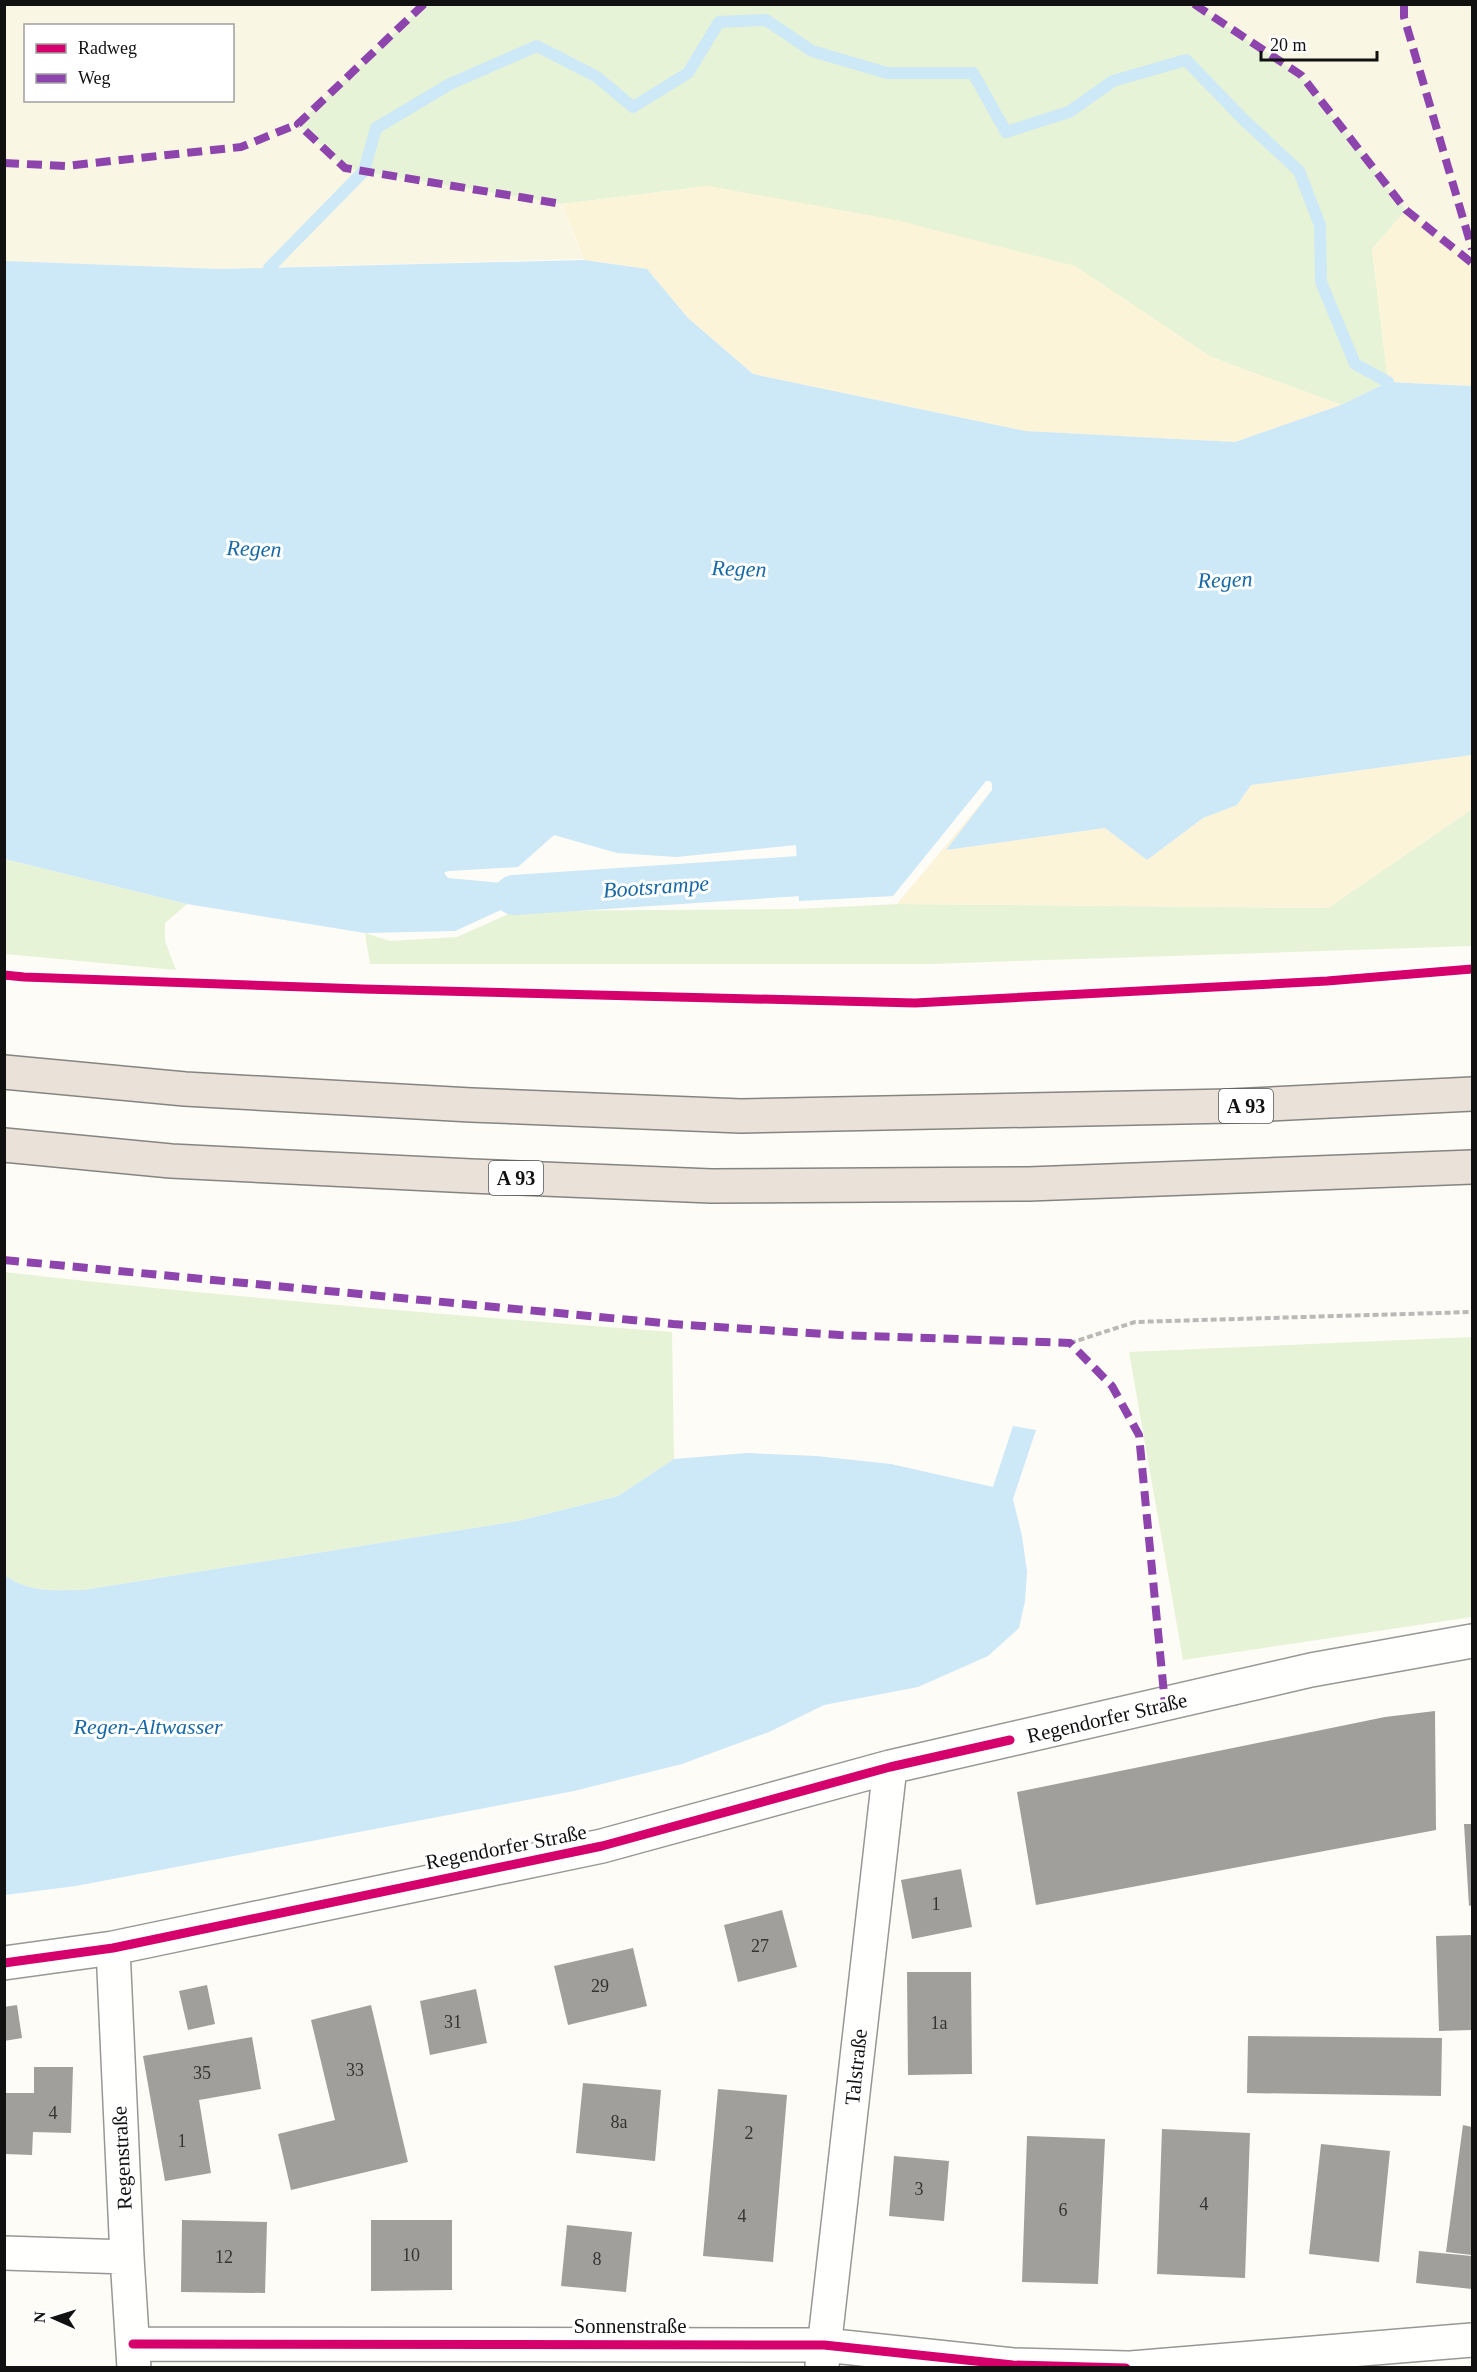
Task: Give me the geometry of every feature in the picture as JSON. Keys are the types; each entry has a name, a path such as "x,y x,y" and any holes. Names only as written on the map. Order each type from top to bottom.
{"highway":[{"name":"A 93","path":"4,1072 185,1089 471,1105 741,1116 1230,1106 1473,1094"},
{"name":"A 93","path":"4,1144 171,1161 711,1186 1029,1184 1473,1167"}],"street":[{"name":"Regendorfer Straße","path":"4,1963 113,1948 602,1846 890,1767 1311,1670 1473,1641"},
{"name":"Talstraße","path":"823,2356 890,1767"},
{"name":"Regenstraße","path":"113,1948 127,2257 134,2355"},
{"path":"4,2253 127,2257"},
{"name":"Sonnenstraße","path":"134,2355 823,2356 1013,2365 1129,2367 1473,2340"}],"path":[{"path":"1070,1343 1136,1322 1473,1312"}],"shaded area":[{"path":"5,4 424,5 299,124 345,168 562,204 583,259 220,269 5,261"},
{"path":"1194,5 1472,5 1472,263 1406,210 1301,75"}],"green space":[{"path":"424,5 1194,5 1301,75 1406,210 1372,249 1388,382 1341,405 1211,357 1075,266 708,186 562,204 345,168 298,124"},
{"path":"1472,809 1472,946 929,964 370,964 365,933 390,941 457,937 515,911 798,909 897,904 1328,908"},
{"path":"5,859 187,904 165,923 165,941 176,970 5,954"},
{"path":"4,1272 338,1305 672,1332 674,1459 618,1496 518,1521 83,1590 32,1588 5,1575"},
{"path":"1472,1337 1472,1617 1183,1660 1129,1352"}],"sand":[{"path":"708,186 900,221 1075,266 1211,357 1341,405 1235,442 1025,431 753,374 688,318 647,269 584,260 562,204"},
{"path":"1406,210 1472,263 1472,386 1388,382 1372,249"},
{"path":"1472,755 1472,809 1328,908 897,904 992,790 946,850 1105,828 1147,860 1203,818 1237,805 1251,785"}],"water":[{"name":"Regen","path":"584,260 647,269 688,318 753,374 1025,431 1235,442 1341,405 1388,382 1472,386 1472,755 1251,785 1237,805 1203,818 1147,860 1105,828 946,850 992,790 990,781 986,781 893,896 799,901 796,845 676,857 617,853 554,835 518,867 444,873 448,878 522,885 514,895 514,904 455,931 365,933 187,904 5,859 5,261 220,269"},
{"name":"Regen-Altwasser","path":"1013,1426 1036,1430 1013,1499 1022,1536 1027,1572 1025,1601 1019,1628 988,1656 918,1687 824,1705 769,1732 682,1764 574,1791 76,1886 5,1895 5,1575 32,1588 83,1590 518,1521 618,1496 674,1459 747,1453 816,1456 891,1464 993,1487"}],"building":[{"path":"1435,1711 1436,1830 1036,1905 1017,1792 1385,1717"},
{"path":"1464,1824 1472,1824 1472,1905 1469,1906"},
{"path":"961,1869 972,1927 912,1939 901,1880"},
{"path":"782,1910 797,1967 738,1982 724,1925"},
{"path":"1472,1935 1472,2030 1439,2031 1436,1936"},
{"path":"633,1948 647,2006 568,2025 554,1966"},
{"path":"907,1972 971,1972 972,2074 908,2075"},
{"path":"207,1985 215,2024 188,2030 179,1991"},
{"path":"476,1989 487,2043 430,2055 420,2001"},
{"path":"17,2005 22,2038 4,2041 4,2007"},
{"path":"371,2005 408,2162 291,2190 278,2134 335,2120 311,2020"},
{"path":"1248,2036 1442,2038 1441,2096 1247,2093"},
{"path":"252,2037 261,2089 199,2100 211,2173 165,2181 143,2056"},
{"path":"34,2067 73,2067 71,2133 33,2132 32,2155 4,2154 4,2093 34,2093"},
{"path":"583,2083 661,2090 655,2161 576,2153"},
{"path":"718,2089 787,2095 773,2262 703,2256"},
{"path":"1463,2125 1472,2127 1472,2255 1446,2252"},
{"path":"1162,2129 1250,2133 1245,2278 1157,2274"},
{"path":"1027,2136 1105,2139 1098,2284 1022,2282"},
{"path":"1321,2144 1390,2151 1379,2262 1309,2254"},
{"path":"894,2156 949,2161 944,2221 889,2216"},
{"path":"182,2220 267,2222 265,2293 181,2292"},
{"path":"371,2220 452,2220 452,2290 371,2291"},
{"path":"567,2225 632,2232 626,2292 561,2286"},
{"path":"1419,2251 1472,2256 1472,2289 1416,2283"}],"waterway":[{"path":"269,268 364,171 376,128 450,84 537,46 597,77 633,107 688,73 719,22 766,20 812,51 887,73 973,73 1006,132 1069,112 1113,81 1186,60 1244,120 1299,171 1320,225 1321,282 1355,364 1388,382"},
{"name":"Bootsrampe","path":"514,895 799,876"}],"marked path":[{"path":"424,4 298,124 345,168 562,204"},
{"path":"1194,4 1301,75 1406,210 1472,263"},
{"path":"1404,4 1404,17 1472,249"},
{"path":"4,163 65,166 241,147 298,124"},
{"path":"4,1260 673,1324 840,1335 1070,1343 1112,1386 1139,1435 1165,1704"}],"cycle path":[{"path":"4,975 363,989 915,1003 1327,981 1472,969"},
{"path":"4,1963 113,1948 602,1846 890,1767 1010,1740"},
{"path":"133,2344 824,2345 1013,2365 1126,2368"}]}
